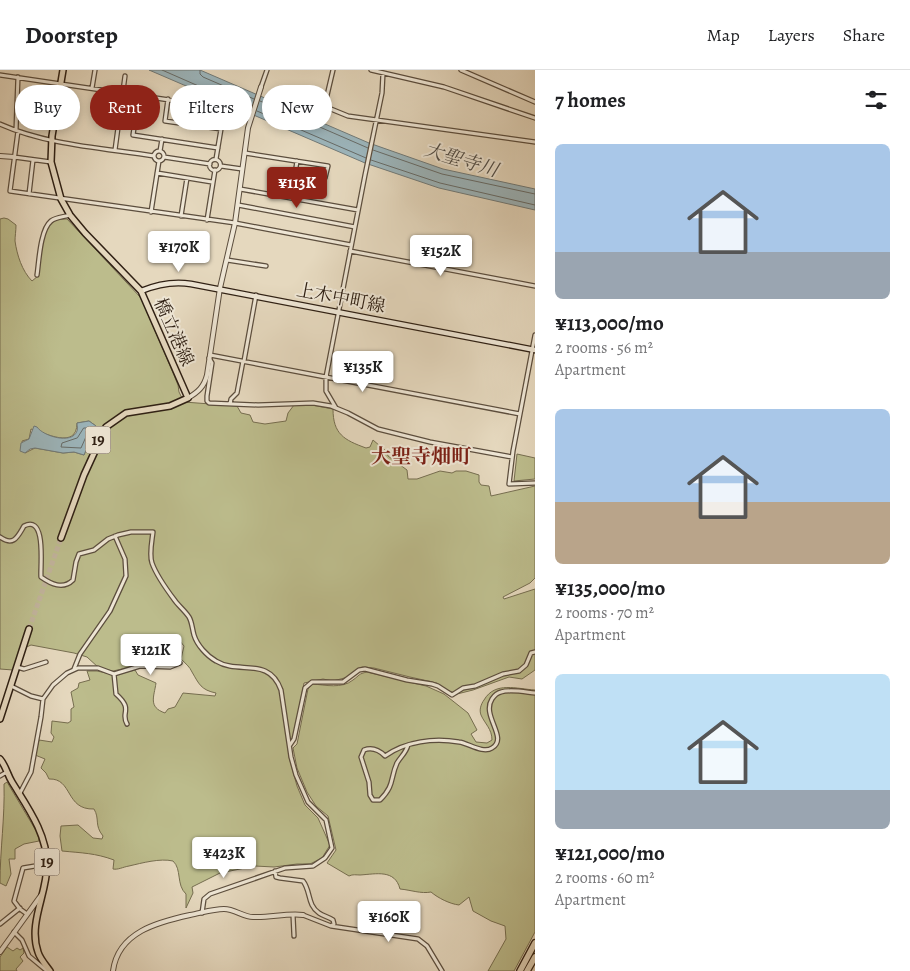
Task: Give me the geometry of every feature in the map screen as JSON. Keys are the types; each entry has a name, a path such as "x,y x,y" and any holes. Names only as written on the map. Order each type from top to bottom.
{"highway":[{"path":"520,971 535,943"},
{"path":"527,971 535,957"}],"main road":[{"name":"橋立港線","path":"62,70 52,140 51,162 61,199 70,215 141,291 188,398"},
{"name":"上木中町線","path":"141,291 174,282 220,288 534,350"},
{"name":"19","path":"61,538 84,475 106,427 126,413 170,406 188,398"},
{"path":"0,720 30,629"},
{"name":"19","path":"0,759 43,836 47,864 35,927 35,938 39,955 48,971"}],"street":[{"path":"92,85 95,70"},
{"path":"263,85 267,70"},
{"path":"334,70 325,104 326,107 348,116 535,142"},
{"path":"371,70 444,87 535,118"},
{"path":"461,70 535,102"},
{"path":"336,408 326,391 326,377 365,171 377,120 382,93 383,73"},
{"path":"0,75 90,88"},
{"path":"124,85 125,76"},
{"path":"18,77 17,131 10,191 235,224 351,245"},
{"path":"188,398 204,384 220,288 235,224 249,123 262,87"},
{"path":"160,99 168,100 165,121 221,129 216,159 210,164"},
{"path":"0,124 17,131 52,140 154,156 159,161"},
{"path":"114,150 117,130"},
{"path":"134,130 133,135 218,148"},
{"path":"154,156 160,151 162,139"},
{"path":"160,151 164,154 164,157"},
{"path":"245,152 328,166 326,178 295,174 297,161"},
{"path":"0,156 51,162"},
{"path":"151,212 159,161 163,160 164,157"},
{"path":"164,157 210,164"},
{"path":"216,159 220,162 221,166"},
{"path":"29,194 33,160"},
{"path":"210,164 211,168 215,170"},
{"path":"207,220 215,170 221,166 243,169"},
{"path":"157,173 212,182"},
{"path":"181,216 187,178"},
{"path":"240,189 358,210"},
{"path":"238,205 355,226"},
{"path":"36,275 44,234 48,225 54,219 70,215"},
{"path":"350,251 535,286"},
{"path":"226,260 266,266"},
{"path":"230,404 231,399 237,393 256,295"},
{"path":"535,335 534,350 512,456 509,484 535,483"},
{"path":"210,356 520,414"},
{"path":"210,356 212,363 207,401 211,403 263,405 313,403 336,408 378,429 430,442 512,456"},
{"path":"0,536 6,540 13,540 19,536 24,526 33,525 39,533 42,556 40,577 53,584 62,586 73,580 79,554 94,550 115,536 131,532 152,532 152,562 166,588 189,617 194,636 202,649 220,664 260,668 277,680 282,694 289,745 296,775 305,796 326,820 332,848 325,858 313,866 291,866 210,894 204,899 202,913"},
{"path":"74,669 80,654 110,611 126,576 125,559 115,536"},
{"path":"289,745 294,739 305,688 312,682 343,682 359,670 365,668 408,680 432,684 452,695 463,688 475,686 503,674 519,671 526,665 531,653 535,652"},
{"path":"16,667 24,669 46,662"},
{"path":"20,794 31,772 41,717 42,699 57,680 74,669 98,668 113,674 140,666 170,667 180,663"},
{"path":"113,674 116,694 126,708 124,719 127,724"},
{"path":"10,686 42,699"},
{"path":"408,745 407,751 397,764 388,790 380,800 374,800 370,795 369,782 361,756 362,752 366,749 380,751 385,756 393,750 408,745 433,740 459,742 486,750 492,749 498,738 488,712 490,702 494,696 499,692 507,691 535,693"},
{"path":"0,776 5,773 8,774"},
{"path":"27,914 14,899 24,867 47,864"},
{"path":"275,871 276,877 303,882 306,885 311,905 321,915 334,920 334,924 331,926"},
{"path":"0,952 42,894"},
{"path":"0,924 20,908"},
{"path":"113,971 115,960 120,950 131,938 154,924 224,909 251,917 303,915 331,926 418,939 427,946 442,971"},
{"path":"293,915 294,936"},
{"path":"14,932 22,940 29,956 48,971"}],"green space":[{"path":"0,219 8,219 16,225 15,241 19,257 25,272 32,281 38,276 45,232 48,226 54,220 67,219 141,298 184,402 237,406 241,413 250,415 253,422 265,424 286,421 288,413 294,405 312,405 333,409 335,425 341,435 366,448 370,447 373,440 387,452 388,456 407,470 408,479 417,479 440,471 452,473 466,471 479,475 479,482 481,485 489,486 491,496 535,486 535,578 530,583 503,597 504,599 535,589 535,670 522,679 509,677 457,694 437,683 374,668 362,667 348,677 333,681 323,679 304,683 293,738 288,747 289,757 297,786 305,805 318,818 330,845 322,858 310,864 274,867 255,866 220,873 192,887 193,893 186,908 186,894 181,886 176,864 173,861 151,861 113,869 114,860 94,855 62,851 61,826 78,825 93,838 102,839 103,836 99,829 94,809 78,805 62,783 49,779 41,768 45,759 35,755 39,740 52,742 54,737 51,733 52,721 68,723 71,721 71,709 74,707 71,692 78,688 79,683 90,680 87,671 115,675 135,670 138,675 156,683 153,697 154,705 165,713 168,709 175,707 183,693 215,696 216,693 201,686 190,668 181,659 184,646 175,635 163,648 157,665 135,666 113,671 99,668 87,657 31,645 20,650 13,670 0,669","holes":["89,421 96,426 84,455 74,452 63,453 35,448 25,453 22,441 29,439 31,429 59,438 66,438 72,436 76,431 77,423"]},
{"path":"517,454 535,458 535,479 514,481"},
{"path":"367,672 426,686 444,694 468,713 477,730 471,734 476,742 487,743 492,740 491,733 480,711 482,703 489,694 500,688 535,690 535,932 514,971 488,971 506,939 505,926 473,911 469,897 459,905 444,900 431,892 400,889 394,878 384,874 349,876 327,863 336,850 328,816 316,806 307,792 297,768 293,748 297,744 308,689 313,684 344,685 360,674"},
{"path":"7,782 38,834 39,841 24,844 15,849 15,859 9,859 11,874 6,886 0,883 4,784"},
{"path":"7,947 13,951 17,948 20,950 23,948 24,953 20,957 23,961 16,969 17,971 0,971 0,957"}],"water":[{"path":"149,70 200,70 235,85 184,85"},
{"path":"252,92 262,97 262,119 252,114"},
{"path":"332,127 369,143 443,169 535,189 535,210 439,188 365,163 288,130 332,130"},
{"path":"89,421 96,426 84,455 74,452 63,453 35,448 25,453 20,451 21,443 29,439 34,426 51,436 69,438 77,430 77,423"}],"tunnel":[{"path":"29,629 61,538"}],"district":[{"name":"大聖寺畑町","path":"421,456"}],"water label":[{"name":"大聖寺川","path":"461,160"}]}
